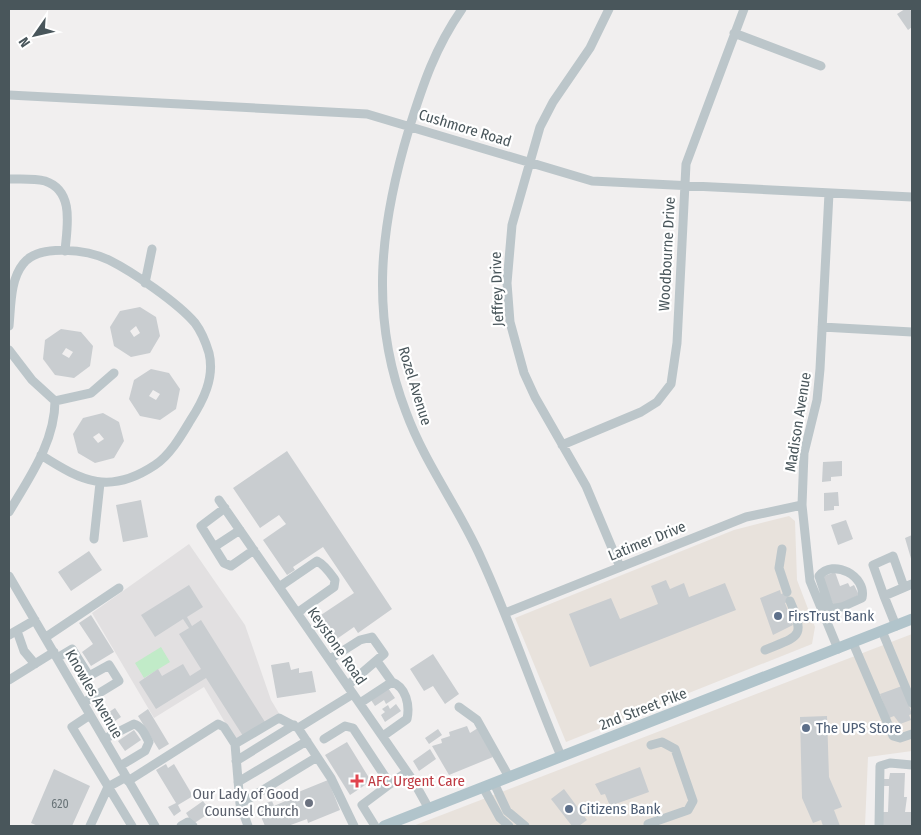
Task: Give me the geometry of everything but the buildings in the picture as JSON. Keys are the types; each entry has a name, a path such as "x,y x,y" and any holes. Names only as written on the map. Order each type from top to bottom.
{"main road":[{"name":"2nd Street Pike","path":"384,826 912,619"}],"street":[{"name":"Rozel Avenue","path":"462,9 447,30 432,60 393,184 383,244 382,295 386,340 396,384 415,436 466,527 505,613 561,756"},
{"name":"Jeffrey Drive","path":"609,9 590,48 546,114 530,161 509,240 508,309 512,335 524,372 586,486 620,567"},
{"name":"Woodbourne Drive","path":"562,445 641,412 657,402 671,384 677,343 684,185 690,150 744,9"},
{"path":"734,33 821,66"},
{"name":"Cushmore Road","path":"9,95 355,113 378,116 592,180 912,197"},
{"path":"9,179 44,180 61,193 69,214 65,251"},
{"name":"Madison Avenue","path":"829,193 817,400 804,453 802,505 810,581 826,611 838,649"},
{"path":"145,283 152,249"},
{"path":"9,326 13,274 23,263 33,255 65,251 91,254 109,260 173,302 196,324 209,354 209,383 203,400 177,442 158,463 128,479 114,483 100,483 75,476 41,455"},
{"path":"822,327 912,332"},
{"path":"9,350 32,380 55,401"},
{"path":"55,401 91,393 114,373"},
{"path":"9,512 41,455 51,429 55,401"},
{"path":"94,538 100,483"},
{"name":"Keystone Road","path":"219,500 408,772 429,809"},
{"name":"Latimer Drive","path":"505,613 746,517 802,505"},
{"path":"225,508 201,526 227,566 254,550"},
{"path":"214,547 240,530"},
{"path":"765,650 795,637 800,628 779,568 782,549"},
{"path":"884,596 908,585 893,556 873,565 884,596 896,626"},
{"path":"279,587 317,561 322,563 335,580 334,587 297,613"},
{"path":"830,569 843,569 855,577 862,589 862,598 842,607 826,611 819,580 820,574 830,569"},
{"name":"Knowles Avenue","path":"9,576 155,826"},
{"path":"46,637 119,588"},
{"path":"35,664 13,633 36,620"},
{"path":"882,631 912,703"},
{"path":"330,659 360,640 372,637 384,654 348,685"},
{"path":"853,643 894,736 900,738 912,734"},
{"path":"9,680 35,664 72,649 89,676 109,665 119,681 83,703"},
{"path":"377,660 392,682 404,691 409,711 407,719 383,736"},
{"path":"360,703 392,682"},
{"path":"236,761 353,694"},
{"path":"459,707 477,720 509,777"},
{"path":"90,715 72,727 132,826"},
{"path":"235,744 279,718 296,726 331,778 354,826"},
{"path":"104,739 134,724 139,726 146,735 149,742 145,751 120,766"},
{"path":"90,826 108,787 127,779 218,724 224,727 235,744 240,804 248,826"},
{"path":"324,739 345,726 353,728 390,784"},
{"path":"238,782 307,741"},
{"path":"648,824 688,810 693,801 675,749 662,742 651,745"},
{"path":"240,804 317,757"},
{"path":"879,826 880,766 890,763 912,765"},
{"path":"375,826 362,804 408,772"},
{"path":"494,783 507,811 525,826"},
{"path":"483,787 500,818 509,826"},
{"path":"181,826 188,822 192,826"}],"shaded area":[{"path":"789,516 795,521 797,580 815,627 812,644 566,742 515,618 734,530"},
{"path":"189,544 245,625 271,700 280,715 236,741 204,687 154,718 92,613"},
{"path":"912,634 912,751 868,757 865,826 413,826"}],"green space":[{"path":"161,647 170,662 144,678 135,663"}],"place":[{"name":"FirsTrust Bank","path":"778,616"},
{"name":"The UPS Store","path":"806,728"},
{"name":"AFC Urgent Care","path":"357,781"},
{"name":"Our Lady of Good Counsel Church","path":"309,803"},
{"name":"Citizens Bank","path":"569,809"}]}
